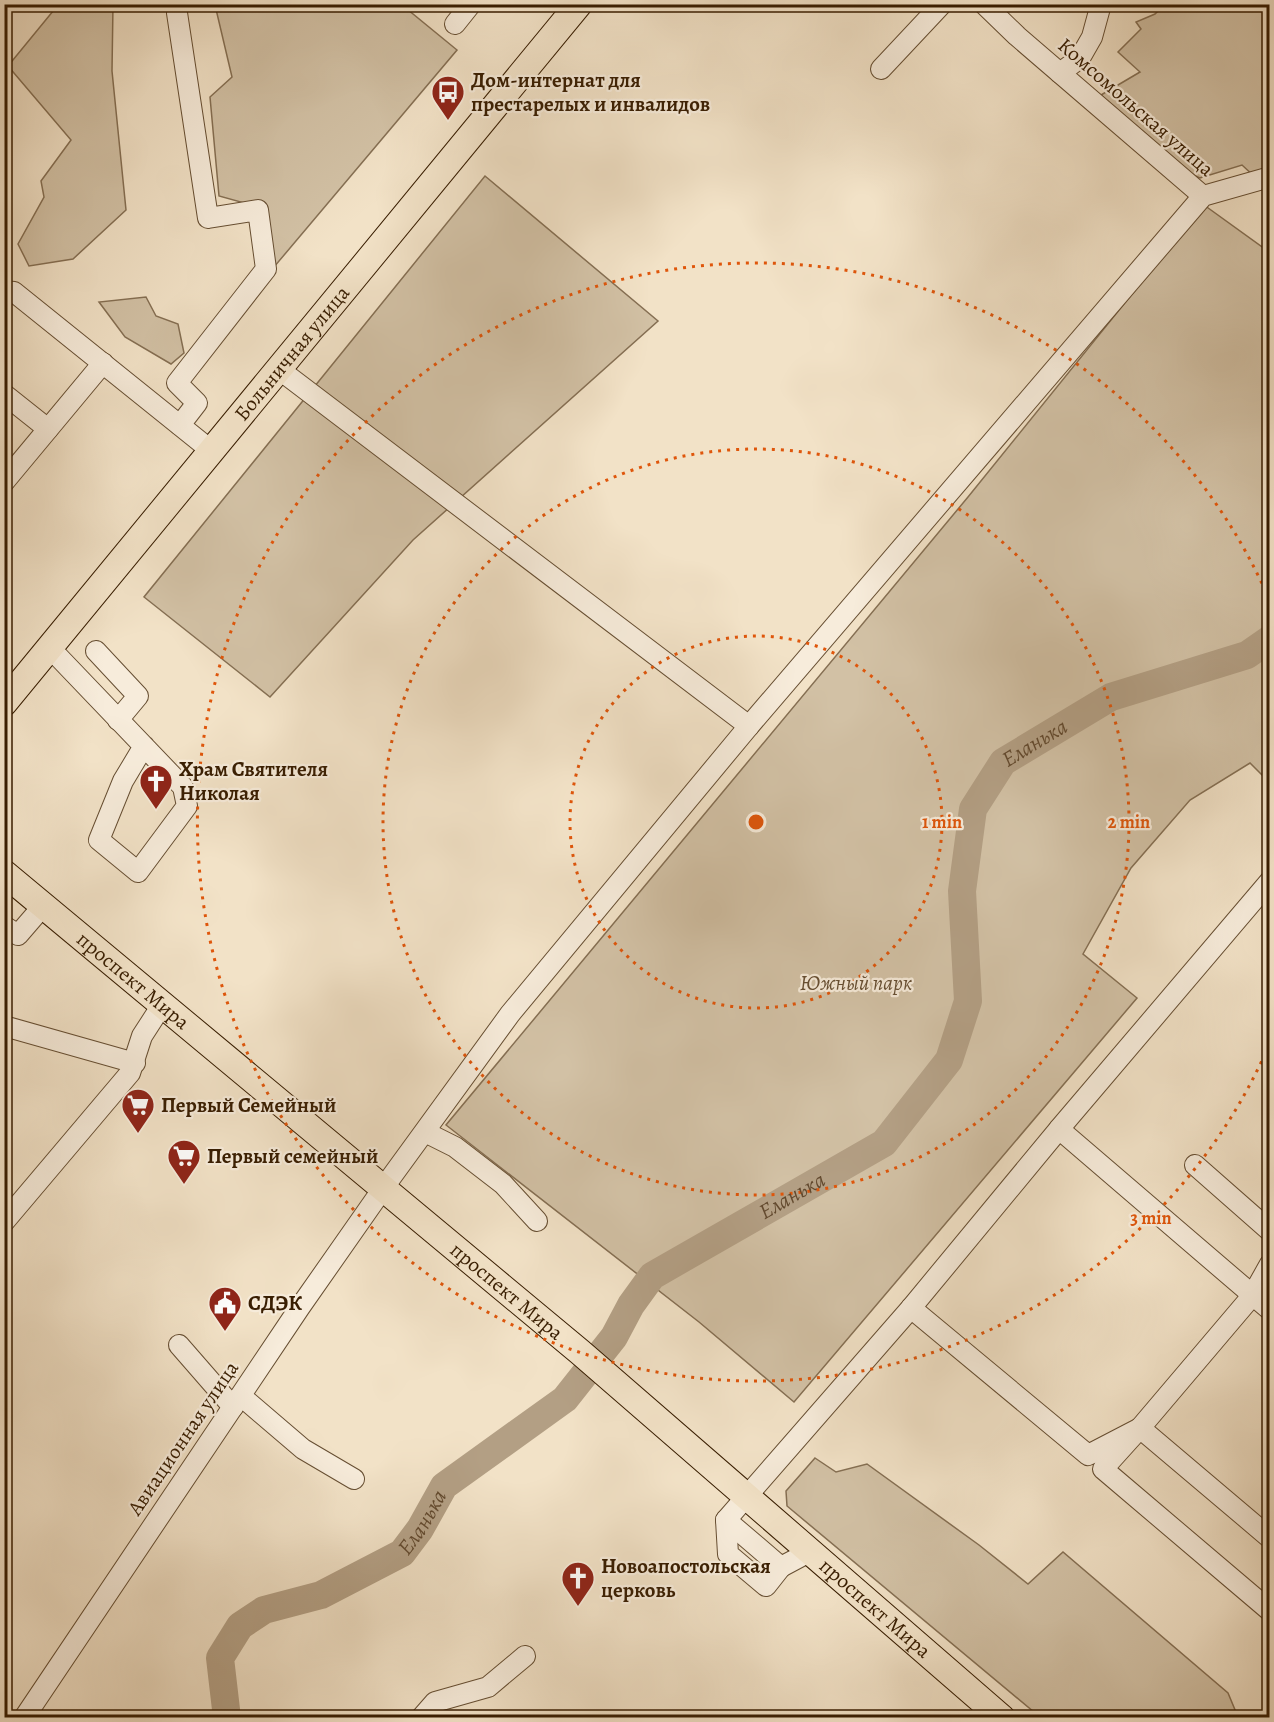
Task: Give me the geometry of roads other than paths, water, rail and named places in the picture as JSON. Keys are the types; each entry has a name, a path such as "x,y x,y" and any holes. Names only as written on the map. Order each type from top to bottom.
{"main road":[{"name":"Больничная улица","path":"6,700 213,452 579,4"},
{"name":"проспект Мира","path":"4,873 618,1384 1002,1718"}],"street":[{"path":"455,24 471,4"},
{"path":"881,69 942,4"},
{"name":"Комсомольская улица","path":"984,4 1203,196"},
{"path":"1060,73 1080,58 1092,37 1101,4"},
{"path":"177,14 208,218 258,210 266,270 177,383 197,403 180,426"},
{"path":"1203,196 1269,177"},
{"name":"Авиационная улица","path":"24,1718 300,1307 510,1014 749,726 1203,196"},
{"path":"4,291 14,292 213,452"},
{"path":"4,482 103,363"},
{"path":"280,370 749,726"},
{"path":"4,394 48,429"},
{"path":"50,648 118,720 144,746 183,787 187,806 138,872 99,840 123,781 144,746"},
{"path":"96,651 138,696 118,720"},
{"path":"811,1551 781,1567 766,1586 728,1554 726,1520 911,1308 1269,881"},
{"path":"4,926 18,935 43,906"},
{"path":"4,1222 130,1073 142,1036 162,1005"},
{"path":"4,1026 135,1063"},
{"path":"1059,1129 1269,1310"},
{"path":"423,1134 455,1147 503,1184 537,1221"},
{"path":"1195,1165 1269,1231"},
{"path":"1269,1264 1252,1296 1104,1469 1269,1610"},
{"path":"911,1308 1088,1455 1140,1428"},
{"path":"179,1345 237,1401 303,1449 354,1479"},
{"path":"1140,1428 1269,1538"},
{"path":"421,1718 435,1702 488,1687 525,1656"}],"waterway":[{"name":"Еланька","path":"227,1718 220,1658 240,1626 264,1610 321,1595 402,1553 420,1529 444,1486 565,1399 614,1337 631,1305 652,1276 884,1143 949,1060 968,1001 962,891 973,809 1003,762 1111,697 1247,655 1270,639"}],"place":[{"name":"Дом-интернат для престарелых и инвалидов","path":"448,121"},
{"name":"Храм Святителя Николая","path":"156,810"},
{"name":"Первый Семейный","path":"138,1134"},
{"name":"Первый семейный","path":"184,1185"},
{"name":"СДЭК","path":"225,1332"},
{"name":"Новоапостольская церковь","path":"578,1607"}],"park label":[{"name":"Южный парк","path":"856,983"}]}
